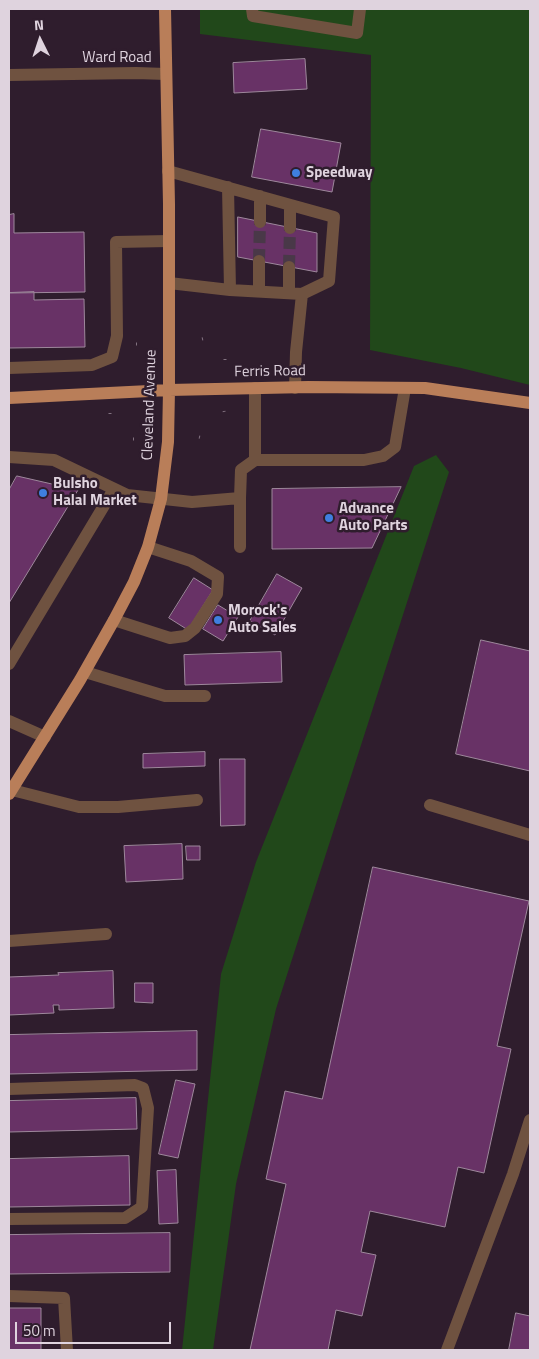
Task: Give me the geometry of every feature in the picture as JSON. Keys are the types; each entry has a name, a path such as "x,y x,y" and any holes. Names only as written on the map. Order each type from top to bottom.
{"main road":[{"name":"Cleveland Avenue","path":"10,792 85,672 134,582 148,547 161,499 168,442 169,390 169,240 165,9"},
{"name":"Ferris Road","path":"9,398 169,390 425,388 530,403"}],"street":[{"path":"252,9 252,16 356,33 360,9"},
{"name":"Ward Road","path":"9,76 166,74"},
{"path":"168,171 334,217 329,281 302,294 230,290 169,283"},
{"path":"228,187 230,290"},
{"path":"260,196 260,222"},
{"path":"290,205 290,228"},
{"path":"9,368 92,365 112,357 117,336 116,242 169,240"},
{"path":"259,261 259,292"},
{"path":"289,267 289,293"},
{"path":"295,388 296,352 302,294"},
{"path":"255,460 256,388"},
{"path":"240,547 241,470 255,460 364,460 383,456 395,448 406,388"},
{"path":"9,457 54,460 127,495 192,502 240,498"},
{"path":"9,664 114,489"},
{"path":"114,620 170,638 185,636 195,628 217,594 218,577 191,561 148,547"},
{"path":"85,672 165,696 205,696"},
{"path":"9,721 45,737"},
{"path":"10,792 79,807 118,807 197,800"},
{"path":"430,806 530,835"},
{"path":"9,941 106,934"},
{"path":"9,1089 135,1085 143,1088 148,1108 142,1207 125,1218 9,1219"},
{"path":"447,1350 514,1174 530,1120"},
{"path":"9,1296 64,1298 67,1350"}],"green space":[{"path":"200,9 530,9 530,385 461,368 370,350 371,55 200,34"},
{"path":"436,455 449,472 276,1009 236,1184 213,1350 182,1350 221,974 256,862 414,466"}],"building":[{"path":"305,59 307,89 234,93 233,63"},
{"path":"261,129 341,143 332,192 252,177"},
{"path":"14,214 14,233 84,232 85,292 9,293 9,215"},
{"path":"238,217 317,233 317,272 238,257"},
{"path":"34,292 34,300 84,299 85,347 9,348 9,293"},
{"path":"17,476 78,490 9,603 9,490"},
{"name":"Advance Auto Parts","path":"401,487 372,548 272,549 272,489"},
{"path":"277,574 302,588 275,635 250,621"},
{"path":"194,578 213,590 188,630 169,618"},
{"path":"218,605 238,617 223,641 203,629"},
{"path":"481,640 530,651 530,771 456,754"},
{"path":"281,652 282,682 185,685 184,655"},
{"path":"205,752 205,766 143,768 143,754"},
{"path":"220,759 245,759 245,825 221,826"},
{"path":"182,844 183,879 126,882 124,846"},
{"path":"186,846 200,846 200,860 187,860"},
{"path":"373,867 529,901 497,1046 511,1049 484,1173 458,1167 445,1227 370,1211 361,1252 376,1255 362,1316 336,1310 328,1350 250,1350 286,1184 266,1179 285,1091 322,1099"},
{"path":"113,971 114,1008 59,1010 59,1005 53,1005 54,1013 9,1015 9,977"},
{"path":"135,983 153,983 153,1003 135,1002"},
{"path":"197,1031 197,1070 9,1074 9,1035"},
{"path":"176,1080 195,1084 178,1158 159,1154"},
{"path":"136,1098 137,1129 9,1132 9,1101"},
{"path":"129,1156 130,1205 9,1207 9,1159"},
{"path":"176,1170 178,1223 159,1224 157,1171"},
{"path":"170,1233 170,1272 9,1274 9,1235"},
{"path":"9,1308 41,1308 41,1350 9,1350"},
{"path":"516,1313 530,1316 530,1350 509,1350"}],"tunnel":[{"path":"259,261 260,222"},
{"path":"289,267 290,228"}],"place":[{"name":"Speedway","path":"296,173"},
{"name":"Bulsho Halal Market","path":"43,493"},
{"name":"Advance Auto Parts","path":"329,518"},
{"name":"Morock's Auto Sales","path":"218,620"}]}
